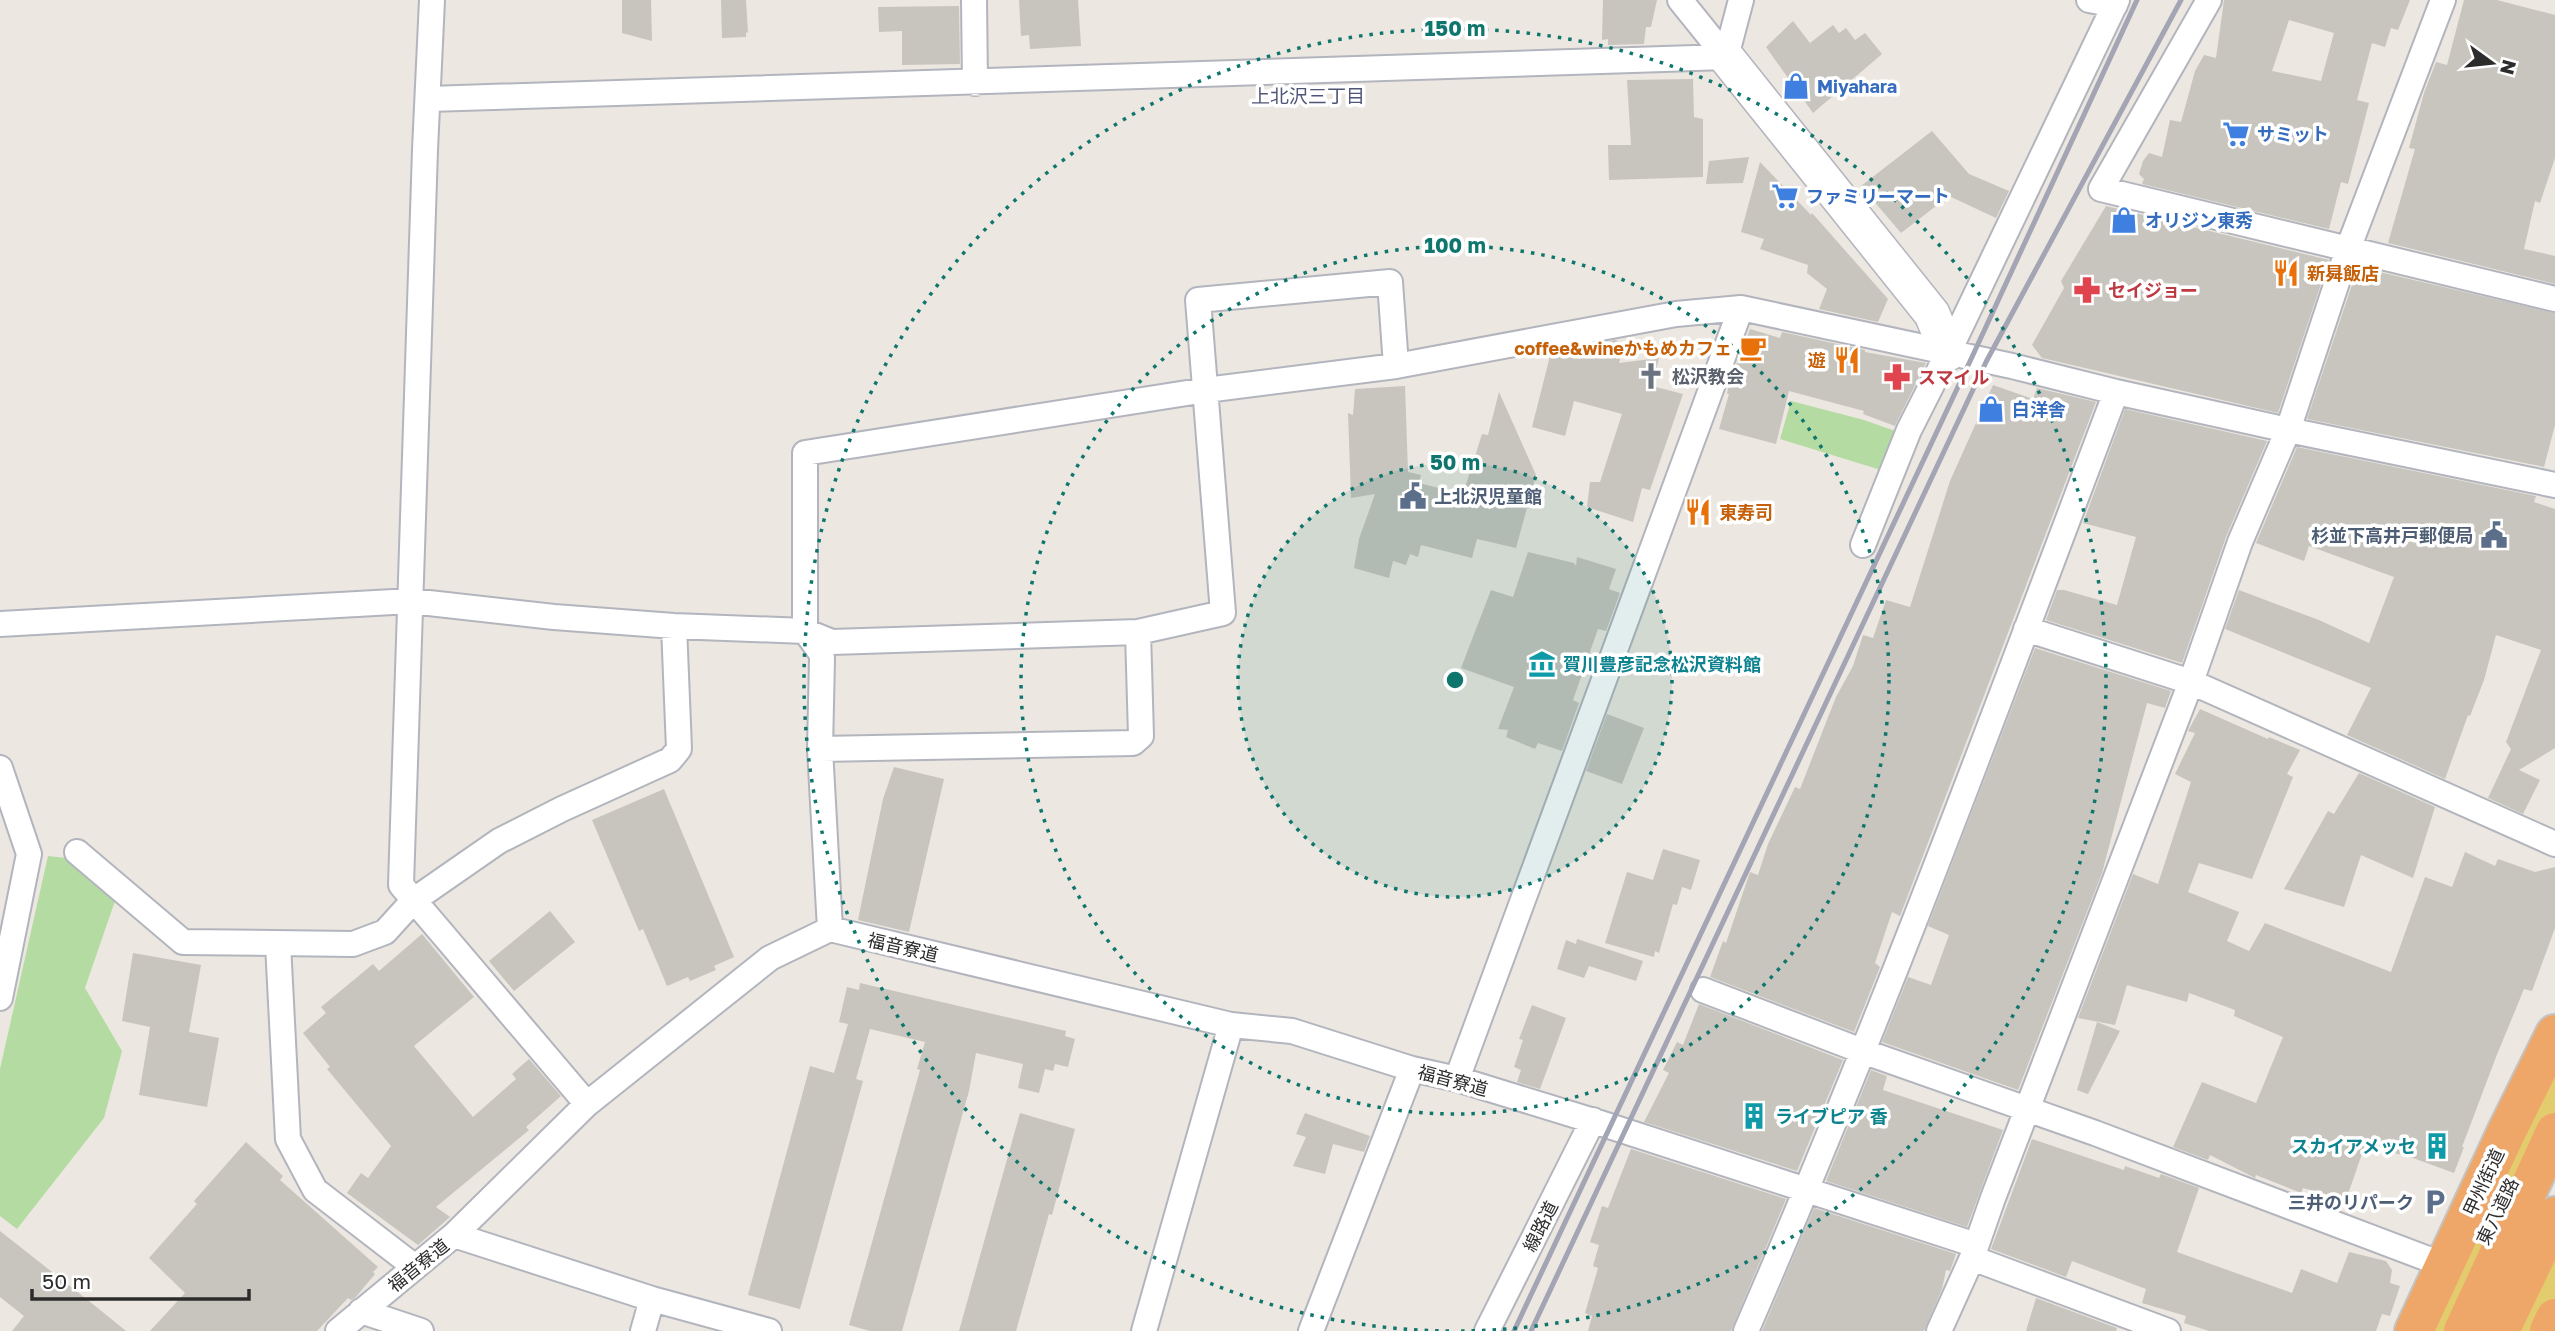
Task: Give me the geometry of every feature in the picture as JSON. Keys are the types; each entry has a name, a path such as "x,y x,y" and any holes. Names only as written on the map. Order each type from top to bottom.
{"highway":[{"name":"甲州街道","path":"2414,1331 2555,1034"},
{"path":"2463,1331 2555,1132"},
{"path":"2500,1331 2555,1216"},
{"path":"2549,1331 2555,1318"}],"main road":[{"name":"東八道路","path":"2437,1331 2503,1201 2555,1090"},
{"path":"2528,1331 2555,1268"}],"street":[{"path":"432,0 401,885 587,1104"},
{"path":"974,0 975,83"},
{"path":"1680,0 1932,314 1948,353"},
{"path":"1726,57 1741,0"},
{"path":"1863,545 1909,430 2116,3 2089,0"},
{"path":"2209,0 2101,189 2555,299"},
{"path":"1939,1331 1974,1252 2191,682 2240,541 2288,430 2348,249 2443,0"},
{"path":"429,99 1726,57"},
{"path":"0,624 411,601 554,617 674,626 805,631 832,642 1138,632 1223,613 1198,300 1390,282 1396,366"},
{"path":"1457,1079 1741,308"},
{"path":"830,929 820,749 821,653 805,631 805,453 1206,390 1396,366 1676,314 1741,308 2012,366 2116,393 2555,485"},
{"path":"1746,1331 1807,1191 2116,393"},
{"path":"78,852 183,942 353,944 385,932 414,900 499,841 670,760 678,749 674,626"},
{"path":"2026,629 2191,682 2555,844"},
{"path":"820,749 1133,743 1141,736 1138,632"},
{"path":"0,768 29,854 0,998"},
{"name":"福音寮道","path":"338,1331 454,1234 587,1104 770,958 830,929 1231,1025 1292,1031 1412,1069 1457,1079 1807,1191 1974,1252 2168,1331"},
{"path":"278,944 288,1139 315,1189 415,1267"},
{"path":"1703,990 1862,1051 2095,1133 2444,1265"},
{"path":"1143,1331 1231,1025"},
{"path":"1311,1331 1412,1069"},
{"name":"線路道","path":"1487,1331 1593,1121"},
{"path":"454,1234 652,1299 769,1331"},
{"path":"643,1331 652,1299"},
{"path":"361,1311 421,1331"}],"green space":[{"path":"1791,401 1898,432 1884,471 1780,439"},
{"path":"48,856 67,858 116,898 85,988 122,1051 104,1118 17,1229 0,1216 0,1069"}],"building":[{"path":"622,0 651,0 652,41 622,33"},
{"path":"721,0 746,0 746,37 722,38"},
{"path":"1019,0 1078,0 1081,46 1030,49 1029,35 1021,36"},
{"path":"1603,0 1657,0 1651,27 1646,27 1644,44 1608,45 1608,39 1602,40"},
{"path":"2224,0 2410,0 2398,30 2391,28 2385,47 2372,43 2357,100 2369,103 2348,184 2341,182 2329,229 2142,184 2144,179 2139,174 2143,161 2149,153 2162,157 2170,120 2181,122 2195,71 2204,55 2216,58","holes":["2289,20 2334,33 2321,81 2272,71"]},
{"path":"2464,0 2497,0 2555,15 2555,158 2540,203 2535,201 2524,249 2555,256 2555,284 2388,243 2415,149 2409,148 2424,93 2436,62 2447,65"},
{"path":"959,6 960,64 902,65 902,31 879,32 878,7"},
{"path":"1793,21 1810,43 1833,25 1839,33 1846,28 1855,40 1865,33 1882,54 1813,113 1766,47"},
{"path":"1693,79 1694,117 1703,119 1703,177 1609,180 1608,145 1631,145 1627,80"},
{"path":"1932,131 1969,174 2009,191 1996,218 1949,196 1901,233 1861,186"},
{"path":"1749,157 1743,183 1706,184 1709,161"},
{"path":"1760,162 1811,215 1812,213 1888,299 1878,322 1819,309 1827,289 1807,273 1808,265 1760,249 1764,239 1741,232"},
{"path":"2106,206 2329,260 2278,413 2042,358 2032,345 2064,288 2061,281"},
{"path":"2358,267 2555,313 2555,425 2544,467 2307,419"},
{"path":"1750,329 1780,338 1782,332 1926,363 1895,426 1863,414 1864,411 1789,391 1776,444 1719,429 1729,394 1729,383"},
{"path":"1615,340 1625,343 1619,363 1659,358 1652,386 1683,394 1650,490 1642,488 1633,522 1587,507 1590,482 1600,482 1622,414 1574,401 1565,436 1532,427 1551,352 1561,350 1592,358 1596,344"},
{"path":"1993,385 2033,399 2037,388 2096,402 1900,916 1892,912 1875,963 1880,967 1854,1032 1710,977 1723,941 1726,943 1750,872 1758,875 1768,844 1795,787 1800,789 1836,697 1853,666 1863,635 1873,638 1886,600 1910,607 1950,481"},
{"path":"1405,386 1408,472 1421,475 1419,483 1463,494 1482,434 1488,435 1499,392 1536,475 1516,548 1477,539 1472,558 1421,545 1418,557 1410,554 1406,565 1393,561 1389,578 1354,568 1359,539 1375,494 1351,498 1348,413 1353,415 1355,389"},
{"path":"2125,409 2267,441 2226,537 2182,663 2046,620 2057,590 2117,605 2136,537 2083,523"},
{"path":"2297,447 2536,496 2534,502 2555,509 2555,748 2519,770 2540,780 2523,814 2488,798 2511,749 2506,742 2541,650 2496,635 2484,680 2445,779 2347,735 2371,688 2225,629 2239,590 2319,620 2369,643 2394,577 2309,546 2304,561 2256,543"},
{"path":"1528,552 1574,563 1576,566 1577,557 1616,569 1609,589 1620,593 1606,631 1598,629 1573,700 1579,703 1562,751 1538,743 1535,749 1506,737 1508,730 1498,729 1514,687 1461,668 1491,590 1513,597"},
{"path":"2035,648 2171,691 2165,708 2147,703 2102,873 2018,1090 1882,1042 1908,977 1931,985 1949,935 1928,926"},
{"path":"2200,709 2300,750 2287,774 2293,777 2252,879 2199,863 2188,892 2239,912 2227,941 2249,951 2265,923 2391,972 2425,877 2452,887 2465,852 2495,866 2498,859 2535,872 2555,867 2555,928 2532,991 2524,989 2454,1173 2365,1145 2346,1200 2303,1188 2301,1193 2256,1175 2255,1178 2210,1155 2208,1160 2173,1147 2202,1082 2256,1103 2283,1037 2234,1016 2235,1010 2189,993 2187,1002 2127,985 2115,1025 2078,1018 2133,874 2158,884 2191,782 2175,774 2195,733 2188,731"},
{"path":"1607,714 1644,728 1622,784 1586,771"},
{"path":"894,767 944,779 909,932 858,920 883,799"},
{"path":"2359,773 2435,807 2413,878 2361,855 2344,907 2284,889 2328,811 2334,814"},
{"path":"664,789 734,957 714,966 716,970 690,981 688,977 667,986 643,929 639,931 592,820"},
{"path":"1663,849 1700,860 1691,890 1682,887 1677,905 1673,904 1659,953 1655,951 1654,957 1605,943 1627,872 1653,880"},
{"path":"550,911 575,942 514,991 489,961"},
{"path":"422,934 474,997 414,1046 473,1117 516,1079 512,1074 529,1059 561,1096 526,1127 529,1130 436,1207 450,1217 418,1245 347,1193 361,1173 368,1178 391,1146 327,1069 330,1067 303,1033 326,1013 321,1007 373,964 379,971"},
{"path":"1577,939 1643,961 1636,981 1589,966 1584,978 1557,969 1566,940 1576,944"},
{"path":"133,953 201,965 189,1032 219,1038 207,1107 139,1095 150,1027 122,1021"},
{"path":"860,983 1066,1031 1065,1036 1075,1039 1068,1067 1055,1064 1053,1071 1045,1069 1039,1093 1018,1088 1023,1064 976,1053 969,1091 902,1331 870,1331 849,1325 920,1070 917,1069 925,1042 870,1029 856,1079 863,1081 800,1309 748,1295 810,1066 834,1073 848,1024 839,1022 847,987 859,990"},
{"path":"1699,1004 1843,1060 1797,1171 1644,1122 1669,1073 1663,1070 1677,1042 1683,1045"},
{"path":"1532,1005 1566,1018 1540,1089 1517,1082 1521,1070 1514,1067 1523,1040 1519,1039"},
{"path":"2097,1022 2120,1031 2088,1094 2077,1090"},
{"path":"1871,1070 1887,1076 1883,1090 2003,1130 1967,1227 1826,1181"},
{"path":"1020,1113 1075,1129 1052,1215 1049,1214 1016,1331 959,1331"},
{"path":"1305,1113 1370,1136 1364,1152 1333,1144 1325,1174 1293,1166 1306,1137 1296,1134"},
{"path":"2032,1139 2124,1170 2125,1166 2159,1178 2161,1174 2199,1188 2177,1252 2292,1293 2301,1269 2337,1283 2349,1252 2386,1261 2392,1270 2390,1283 2400,1286 2390,1316 2382,1314 2376,1331 2209,1331 2184,1323 2186,1316 2142,1303 2146,1289 2072,1261 2066,1277 1991,1249"},
{"path":"246,1142 283,1176 280,1180 378,1267 373,1272 375,1274 355,1298 348,1298 317,1331 150,1331 185,1293 149,1258 197,1204 194,1201"},
{"path":"1631,1149 1786,1199 1731,1331 1588,1331 1592,1316 1585,1313 1598,1268 1593,1266 1599,1245 1590,1242 1602,1206 1608,1208"},
{"path":"1814,1208 1956,1254 1950,1271 1946,1270 1942,1289 1924,1331 1762,1331"},
{"path":"0,1231 126,1331 12,1331 24,1316 0,1297"},
{"path":"2036,1298 2117,1328 2116,1331 2026,1331"}],"railway":[{"path":"1514,1331 2137,0"},
{"path":"1531,1331 1986,362 2181,0"}],"place":[{"name":"Miyahara","path":"1796,86"},
{"name":"サミット","path":"2236,134"},
{"name":"ファミリーマート","path":"1785,196"},
{"name":"オリジン東秀","path":"2124,220"},
{"name":"新曻飯店","path":"2286,273"},
{"name":"セイジョー","path":"2087,290"},
{"name":"coffee&wineかもめカフェ","path":"1753,348"},
{"name":"遊","path":"1847,360"},
{"name":"松沢教会","path":"1651,376"},
{"name":"スマイル","path":"1897,377"},
{"name":"白洋舎","path":"1991,409"},
{"name":"上北沢児童館","path":"1413,496"},
{"name":"東寿司","path":"1698,512"},
{"name":"杉並下高井戸郵便局","path":"2494,535"},
{"name":"賀川豊彦記念松沢資料館","path":"1542,664"},
{"name":"ライブピア 香","path":"1754,1116"},
{"name":"スカイアメッセ","path":"2437,1146"},
{"name":"三井のリパーク","path":"2435,1202"}],"district":[{"name":"上北沢三丁目","path":"1308,95"}]}
